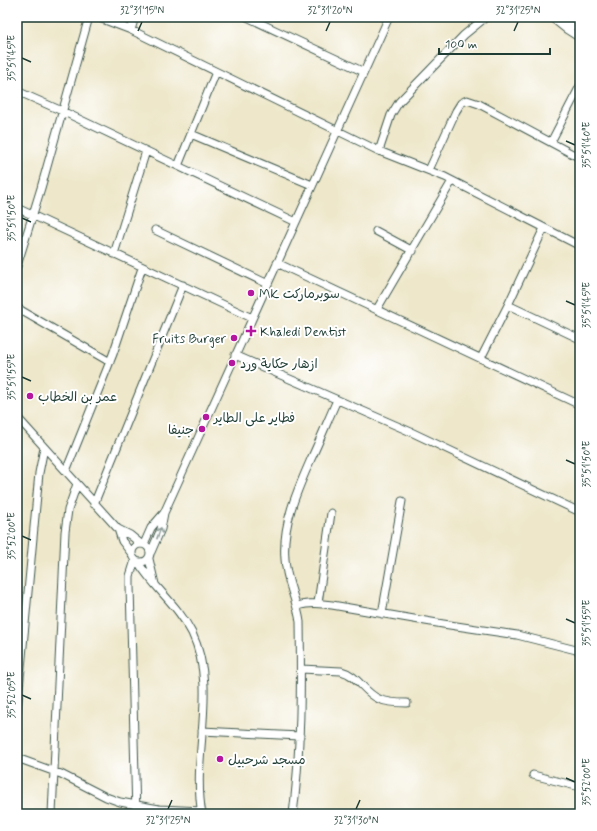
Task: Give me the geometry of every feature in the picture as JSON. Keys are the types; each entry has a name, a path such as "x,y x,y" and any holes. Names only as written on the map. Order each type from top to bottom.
{"street":[{"path":"17,266 89,17"},
{"path":"97,17 131,30 380,151 429,170 580,246"},
{"path":"131,30 135,17"},
{"path":"247,17 364,72"},
{"path":"135,559 146,561 150,556 161,530 164,513 389,17"},
{"path":"380,151 391,115 399,102 464,35 486,17"},
{"path":"553,18 578,25"},
{"path":"553,18 580,38"},
{"path":"178,166 216,72"},
{"path":"551,142 580,86"},
{"path":"17,91 296,222"},
{"path":"429,170 456,111 462,103 467,100 479,104 580,158"},
{"path":"191,134 312,185"},
{"path":"114,254 146,151"},
{"path":"377,309 413,250 452,181"},
{"path":"17,208 142,268 183,285 252,318"},
{"path":"481,358 544,228"},
{"path":"155,230 268,284"},
{"path":"376,231 413,250"},
{"path":"277,263 580,406"},
{"path":"66,471 110,362 142,268"},
{"path":"94,504 183,285"},
{"path":"508,305 580,339"},
{"path":"17,308 110,362"},
{"path":"236,355 411,432 580,512"},
{"path":"293,814 300,736 300,622 298,606 289,580 284,548 287,523 300,486 337,400"},
{"path":"17,417 118,529 147,546 155,584"},
{"path":"17,711 39,473 44,448"},
{"path":"52,814 65,532 68,510 77,484"},
{"path":"382,614 402,500"},
{"path":"318,603 331,512"},
{"path":"136,814 130,576 135,559 134,547 142,544 151,528 164,513"},
{"path":"17,758 54,771 106,797 120,802 136,806 202,813 199,788 204,678 197,645 181,614 135,559 122,540 118,529"},
{"path":"298,606 318,603 517,635 580,651"},
{"path":"301,669 347,672 379,700 407,703"},
{"path":"202,731 300,736"},
{"path":"533,775 580,787"}],"place":[{"name":"MK سوبرماركت","path":"251,293"},
{"name":"Khaledi Dentist","path":"251,331"},
{"name":"Fruits Burger","path":"234,338"},
{"name":"ازهار حكاية ورد","path":"232,363"},
{"name":"عمر بن الخطاب","path":"30,396"},
{"name":"فطاير على الطاير","path":"206,417"},
{"name":"جنيفا","path":"202,429"},
{"name":"مسجد شرحبيل","path":"220,759"}]}
